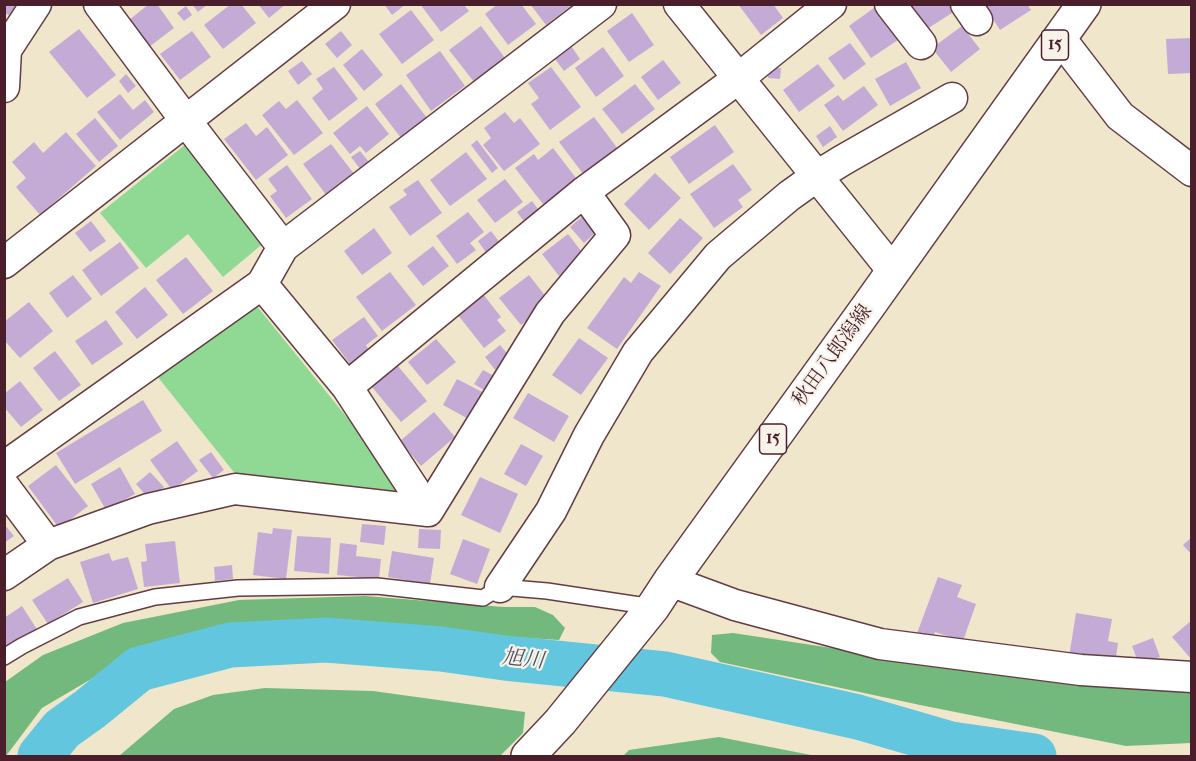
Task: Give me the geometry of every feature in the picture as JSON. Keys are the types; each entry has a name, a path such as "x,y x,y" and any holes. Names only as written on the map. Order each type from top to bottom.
{"main road":[{"name":"秋田八郎潟線","path":"528,756 560,722 662,594 1084,4"}],"street":[{"path":"4,87 6,50 36,4"},
{"path":"4,263 335,4"},
{"path":"4,467 262,284 283,247 601,4"},
{"path":"679,4 893,271"},
{"path":"347,387 584,192 739,78 831,4"},
{"path":"890,4 921,44"},
{"path":"101,5 283,247"},
{"path":"1060,38 1120,116 1191,171"},
{"path":"500,587 551,511 589,435 638,352 718,256 789,196 817,176 952,98"},
{"path":"428,511 550,314 615,235 584,192"},
{"path":"262,284 347,387 428,511"},
{"path":"4,486 48,545"},
{"path":"4,575 48,545 147,509 235,489 428,511"},
{"path":"662,594 735,604 880,644 1081,669 1191,677"}],"lane":[{"path":"4,657 79,617 155,597 238,588 377,586 483,598 500,587 547,591 662,594"}],"green space":[{"path":"186,144 266,241 223,277 188,234 146,268 100,213"},
{"path":"252,300 399,482 397,492 388,501 241,481 153,371"},
{"path":"365,596 504,607 535,607 553,615 565,628 559,640 351,627 224,634 132,655 42,708 5,756 5,682 43,655 123,623 239,600"},
{"path":"733,633 1016,676 1191,693 1191,743 1126,746 720,662 711,653 712,635"},
{"path":"265,688 373,691 525,712 523,733 500,756 119,756 174,709 213,695"},
{"path":"719,737 816,756 623,756 629,750"}],"building":[{"path":"4,4 23,4 17,18 4,13"},
{"path":"149,4 157,4 174,28 149,47 129,20"},
{"path":"192,4 208,4 198,12"},
{"path":"231,4 241,4 256,23 223,49 204,25"},
{"path":"258,4 286,4 269,18"},
{"path":"384,4 406,4 392,15"},
{"path":"420,4 463,4 469,11 441,32"},
{"path":"498,4 521,4 536,24 508,45 485,14"},
{"path":"530,4 573,4 546,25"},
{"path":"738,4 773,4 783,18 761,35"},
{"path":"910,4 951,4 955,11 927,29"},
{"path":"983,4 1027,4 1031,10 1000,30"},
{"path":"878,5 901,38 871,58 849,26"},
{"path":"186,6 192,15 184,21 177,13"},
{"path":"411,10 434,40 402,64 379,34"},
{"path":"632,13 654,45 629,62 607,31"},
{"path":"481,26 505,58 474,82 449,50"},
{"path":"962,26 980,49 951,72 932,48"},
{"path":"79,29 116,75 87,98 49,52"},
{"path":"192,31 211,57 180,80 160,54"},
{"path":"341,31 352,45 337,58 325,44"},
{"path":"1192,38 1192,73 1168,74 1166,39"},
{"path":"569,43 580,59 564,71 552,55"},
{"path":"850,43 866,64 844,80 828,58"},
{"path":"603,47 624,76 596,97 575,68"},
{"path":"362,49 383,75 364,91 343,65"},
{"path":"440,51 465,86 431,111 406,75"},
{"path":"663,60 681,83 658,100 641,77"},
{"path":"302,61 312,74 298,85 288,71"},
{"path":"906,62 921,88 890,106 875,79"},
{"path":"818,64 835,86 799,112 783,90"},
{"path":"334,67 358,99 329,121 312,98 323,89 316,79"},
{"path":"551,67 581,107 550,130 531,104 539,98 528,83"},
{"path":"769,67 781,68 780,79 768,78"},
{"path":"126,74 136,86 128,93 119,81"},
{"path":"401,84 427,118 401,138 375,104"},
{"path":"635,84 655,109 622,134 602,109"},
{"path":"864,86 878,105 843,131 824,105 838,95 843,101"},
{"path":"120,94 133,110 145,100 154,112 120,140 97,112"},
{"path":"297,100 323,133 294,155 262,115 279,101 286,109"},
{"path":"367,106 389,134 366,153 360,146 350,154 333,133"},
{"path":"505,112 514,123 520,118 540,144 504,171 483,145 491,138 484,128"},
{"path":"594,117 618,149 584,175 559,142"},
{"path":"95,118 118,146 99,162 76,134"},
{"path":"246,123 256,136 267,127 288,155 256,180 224,139"},
{"path":"715,125 734,152 689,184 670,157"},
{"path":"830,126 837,137 823,147 816,136"},
{"path":"66,132 96,166 40,215 16,187 26,178 12,162 34,142 43,153"},
{"path":"477,140 498,168 492,173 471,145"},
{"path":"331,144 355,175 327,196 303,164"},
{"path":"553,148 579,182 546,208 515,168 534,154 538,160"},
{"path":"360,151 373,167 364,174 351,157"},
{"path":"466,152 487,179 450,206 430,180"},
{"path":"733,164 752,190 738,200 743,207 714,228 690,194"},
{"path":"287,165 312,199 286,218 270,196 277,191 268,179"},
{"path":"655,173 681,198 649,230 624,204"},
{"path":"505,179 523,202 495,223 477,200"},
{"path":"418,180 442,213 410,236 389,207 407,195 403,190"},
{"path":"532,201 541,213 526,224 517,212"},
{"path":"468,212 484,232 470,243 476,250 457,264 436,236"},
{"path":"584,215 597,231 584,243 570,227"},
{"path":"680,218 703,238 670,274 648,253"},
{"path":"91,221 106,241 90,252 75,233"},
{"path":"374,228 392,253 362,275 344,251"},
{"path":"491,231 501,244 487,254 478,241"},
{"path":"568,234 585,256 559,276 542,254"},
{"path":"120,242 139,268 101,296 82,270"},
{"path":"433,246 449,266 423,286 407,266"},
{"path":"186,257 213,291 183,314 156,280"},
{"path":"390,272 416,305 382,331 356,297"},
{"path":"639,272 661,286 617,349 587,328 624,277 631,283"},
{"path":"73,275 92,299 67,318 49,293"},
{"path":"529,275 550,302 521,325 499,298"},
{"path":"145,287 168,315 137,339 115,312"},
{"path":"483,294 501,317 497,320 506,331 484,348 458,315"},
{"path":"29,302 53,331 20,358 4,340 4,322"},
{"path":"364,317 378,336 366,345 369,350 350,364 332,340"},
{"path":"106,320 123,344 92,365 75,341"},
{"path":"579,338 608,358 581,395 552,375"},
{"path":"436,339 456,362 427,385 408,362"},
{"path":"500,345 511,358 496,371 485,357"},
{"path":"55,351 81,385 59,401 33,368"},
{"path":"398,366 427,401 401,422 372,387"},
{"path":"483,370 498,378 489,393 474,384"},
{"path":"457,379 488,395 474,422 443,405"},
{"path":"20,381 43,410 21,427 4,407 4,394"},
{"path":"528,393 569,416 554,442 513,418"},
{"path":"143,400 162,431 75,484 56,453"},
{"path":"434,412 455,437 421,466 400,441"},
{"path":"177,441 198,471 172,490 150,460"},
{"path":"521,444 543,456 526,486 504,474"},
{"path":"211,452 224,470 213,478 199,460"},
{"path":"56,465 88,506 59,528 28,486"},
{"path":"120,467 135,494 106,510 91,484"},
{"path":"150,472 164,487 149,499 136,484"},
{"path":"480,477 518,494 500,533 461,515"},
{"path":"4,524 14,536 4,543"},
{"path":"362,524 386,526 384,545 360,542"},
{"path":"273,528 292,530 286,579 253,575 258,532 272,534"},
{"path":"419,529 441,530 440,549 418,548"},
{"path":"297,536 331,538 329,574 294,571"},
{"path":"1192,537 1192,555 1183,545"},
{"path":"463,539 490,549 477,584 450,574"},
{"path":"175,541 180,583 144,587 141,562 147,561 145,544"},
{"path":"340,543 357,545 356,556 381,559 379,579 337,575"},
{"path":"392,551 434,558 430,584 388,577"},
{"path":"109,553 112,561 128,557 138,589 93,603 80,562"},
{"path":"232,565 233,579 215,581 214,567"},
{"path":"938,577 962,585 957,597 976,604 963,641 935,632 932,642 916,636"},
{"path":"68,578 83,602 48,624 32,600"},
{"path":"22,606 38,631 4,651 4,618"},
{"path":"1076,613 1112,619 1108,641 1118,643 1115,664 1069,657"},
{"path":"1192,620 1192,660 1172,637"},
{"path":"1153,638 1160,657 1139,664 1132,646"}],"waterway":[{"name":"旭川","path":"40,756 62,729 139,669 230,645 326,640 441,649 505,658 665,674 858,717 951,744 1034,756"}]}
